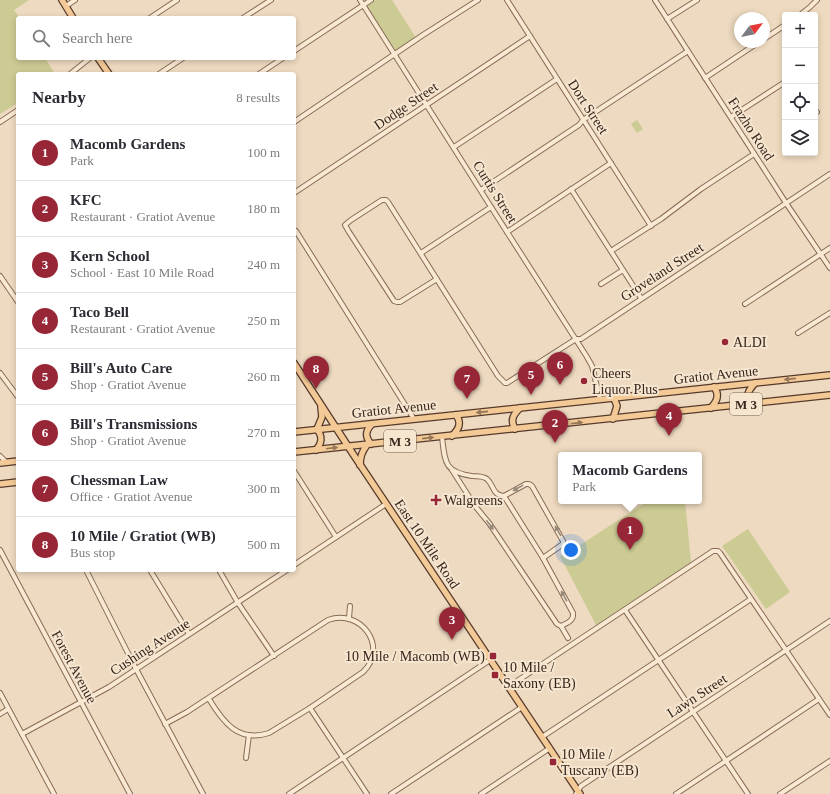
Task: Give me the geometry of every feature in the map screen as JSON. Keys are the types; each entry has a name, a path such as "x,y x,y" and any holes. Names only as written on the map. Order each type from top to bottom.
{"main road":[{"path":"62,0 72,16"},
{"path":"99,60 108,72"},
{"name":"East 10 Mile Road","path":"296,366 335,428 550,748"},
{"name":"Gratiot Avenue","path":"296,432 830,375"},
{"path":"750,404 748,395 750,388 755,383"},
{"path":"711,408 717,398 717,392 714,387"},
{"name":"M 3","path":"296,452 830,396"},
{"path":"613,419 617,406 614,398"},
{"path":"315,450 322,440 317,429 322,417 321,404"},
{"path":"515,429 512,420 520,408"},
{"path":"452,436 459,425 459,420 456,415"},
{"path":"360,465 361,453 369,444 366,434 367,429 372,424"},
{"path":"0,463 16,462"},
{"path":"0,484 15,482"},
{"path":"550,748 578,793"}],"street":[{"path":"66,6 75,0"},
{"path":"153,16 177,0"},
{"path":"246,16 271,0"},
{"name":"Curtis Street","path":"360,0 590,362 600,400"},
{"path":"296,50 371,0"},
{"path":"296,121 423,35 478,0"},
{"name":"Dort Street","path":"507,0 651,226"},
{"name":"Frazho Road","path":"655,0 754,154 830,268"},
{"path":"668,19 697,0"},
{"path":"804,12 817,0"},
{"path":"770,35 782,27"},
{"name":"Dodge Street","path":"296,192 530,36"},
{"path":"705,78 750,48"},
{"path":"481,190 579,125 583,120 688,51"},
{"path":"72,72 88,60"},
{"path":"162,72 180,60"},
{"path":"262,72 280,60"},
{"path":"454,147 557,79"},
{"path":"731,117 782,84"},
{"path":"0,122 16,111"},
{"path":"611,251 651,226 705,186 754,154"},
{"path":"507,232 611,163"},
{"name":"Groveland Street","path":"437,278 498,376 505,383 510,382 576,339 581,338 830,174"},
{"path":"571,189 641,298"},
{"path":"382,200 386,200 391,205 437,278 400,302 394,301 345,225 382,200"},
{"path":"421,253 491,207"},
{"path":"296,231 414,419"},
{"path":"745,304 830,248"},
{"path":"601,284 623,270"},
{"path":"0,276 16,299"},
{"path":"798,333 830,312"},
{"path":"0,373 16,393"},
{"path":"442,437 444,456 447,464 568,638"},
{"path":"0,456 7,463"},
{"path":"452,470 465,475 487,479 498,495 504,496 526,484 532,486 563,541 563,544 543,558"},
{"path":"296,474 336,537"},
{"path":"504,496 543,558 573,613 571,620 561,626"},
{"path":"296,564 386,504"},
{"name":"Forest Avenue","path":"0,550 130,794"},
{"path":"508,686 715,550 720,553 830,715"},
{"path":"87,572 136,669 203,794"},
{"path":"151,572 189,634"},
{"path":"220,572 238,603 274,656"},
{"name":"Cushing Avenue","path":"22,734 109,687 283,572"},
{"path":"542,736 751,599"},
{"path":"349,618 350,606"},
{"path":"625,610 748,794"},
{"path":"165,724 188,712 328,620 339,617 349,618 358,622 369,634 373,650 368,668 360,675 310,708 269,733 262,735 249,735 236,730 225,723 208,699"},
{"name":"Lawn Street","path":"578,793 581,786 830,621"},
{"path":"289,794 490,660"},
{"path":"0,693 54,794"},
{"path":"676,794 819,699"},
{"path":"391,794 522,707"},
{"path":"310,708 367,794"},
{"path":"0,714 8,709"},
{"path":"246,758 249,735"},
{"path":"481,794 550,748"},
{"path":"780,794 830,761"}],"shaded area":[{"path":"0,0 29,0 14,10 18,16 16,16 16,60 46,60 54,72 16,72 16,104 0,114"},
{"path":"375,0 392,0 416,38 396,51 366,6"},
{"path":"637,120 643,129 637,133 631,124"},
{"path":"643,504 685,504 691,562 596,625 560,556 580,545"},
{"path":"748,529 790,592 766,609 722,546"}],"place":[{"name":"ALDI","path":"725,342"},
{"name":"Cheers Liquor Plus","path":"584,381"},
{"name":"Bill's Transmissions","path":"560,385"},
{"name":"10 Mile / Gratiot (WB)","path":"316,389"},
{"name":"Bill's Auto Care","path":"531,395"},
{"name":"Chessman Law","path":"467,399"},
{"name":"Taco Bell","path":"669,436"},
{"name":"KFC","path":"555,443"},
{"name":"Walgreens","path":"436,500"},
{"name":"Macomb Gardens","path":"630,550"},
{"name":"Kern School","path":"452,640"},
{"name":"10 Mile / Macomb (WB)","path":"493,656"},
{"name":"10 Mile / Saxony (EB)","path":"495,675"},
{"name":"10 Mile / Tuscany (EB)","path":"553,762"}]}
